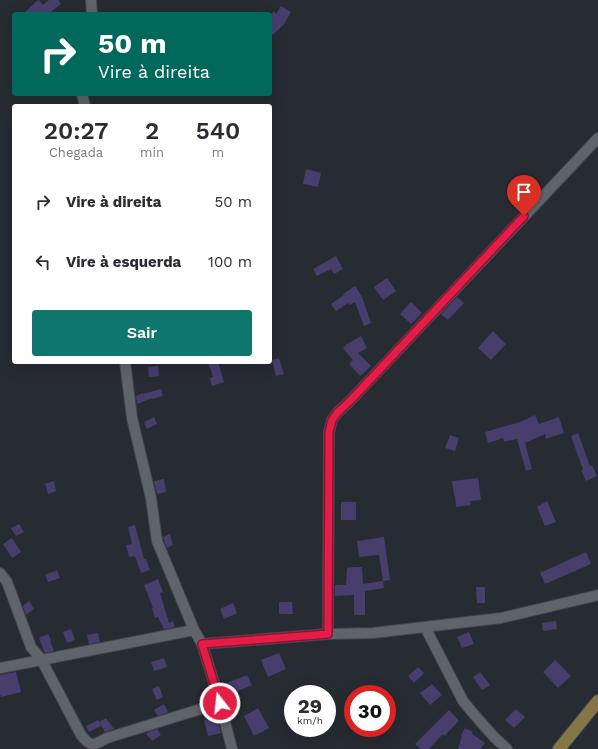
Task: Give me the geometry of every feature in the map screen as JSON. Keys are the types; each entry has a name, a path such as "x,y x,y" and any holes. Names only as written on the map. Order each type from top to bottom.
{"main road":[{"path":"559,749 598,701"}],"street":[{"path":"91,0 92,12"},
{"path":"328,634 329,432 332,420 598,138"},
{"path":"125,364 132,418 151,498 157,542 194,630 202,644 232,749"},
{"path":"0,573 7,582 31,647 42,659 86,742 95,744 107,738 220,703"},
{"path":"202,644 328,634 373,634 501,618 598,595"},
{"path":"425,627 463,701 494,737 507,749"},
{"path":"0,668 194,630"}],"building":[{"path":"38,0 43,5 49,0 58,0 61,4 51,12 25,12"},
{"path":"281,6 291,12 284,24 273,35 272,14 274,11 276,14"},
{"path":"306,169 321,173 318,187 303,184"},
{"path":"336,256 343,269 334,274 331,269 317,276 313,269"},
{"path":"387,278 396,291 383,300 374,287"},
{"path":"355,286 362,297 371,323 364,326 355,302 350,305 348,303 336,311 331,304"},
{"path":"457,297 464,303 448,320 441,314"},
{"path":"411,302 422,313 411,324 400,314"},
{"path":"493,331 506,344 491,360 478,348"},
{"path":"361,336 367,348 358,353 371,366 360,376 349,364 353,360 343,348"},
{"path":"279,358 284,374 276,376 272,360"},
{"path":"209,364 219,364 224,382 212,386 210,378 213,377"},
{"path":"158,366 159,376 149,377 148,367"},
{"path":"161,389 163,396 152,398 137,404 136,396"},
{"path":"535,415 539,424 559,417 564,433 546,439 545,434 525,443 532,469 526,471 517,439 504,442 503,438 488,443 485,432 520,422"},
{"path":"154,417 157,424 147,429 144,422"},
{"path":"578,433 590,466 592,465 597,476 586,481 581,470 583,470 571,436"},
{"path":"450,435 459,438 455,451 445,448"},
{"path":"478,478 481,500 470,501 471,505 456,507 452,481"},
{"path":"164,479 166,492 157,494 154,481"},
{"path":"54,481 56,491 48,494 45,484"},
{"path":"547,501 556,522 545,526 537,507"},
{"path":"341,502 356,502 356,520 341,520"},
{"path":"19,524 24,532 16,536 11,528"},
{"path":"135,525 144,559 146,559 150,570 141,573 135,556 129,557 126,545 132,544 128,527"},
{"path":"170,534 173,545 167,548 163,537"},
{"path":"384,537 390,580 383,581 379,555 359,557 357,541"},
{"path":"12,538 21,552 12,558 3,544"},
{"path":"586,552 591,564 545,584 540,573"},
{"path":"362,567 363,584 383,581 384,588 365,591 365,615 354,615 354,595 335,596 335,585 346,585 347,568"},
{"path":"57,570 60,578 48,582 45,575"},
{"path":"158,579 163,592 160,593 169,623 173,621 175,627 164,629 158,617 155,618 153,608 144,585"},
{"path":"476,587 485,587 485,603 477,603"},
{"path":"29,601 34,609 26,615 23,606"},
{"path":"279,602 292,602 293,614 279,614"},
{"path":"233,603 237,613 224,619 220,609"},
{"path":"556,621 557,629 543,631 542,623"},
{"path":"71,629 75,640 67,643 63,632"},
{"path":"469,632 474,644 462,648 457,637"},
{"path":"98,633 100,642 89,644 87,635"},
{"path":"48,634 54,651 45,653 39,638"},
{"path":"279,653 286,669 268,677 261,660"},
{"path":"164,658 167,667 154,671 151,662"},
{"path":"555,660 571,676 558,688 543,672"},
{"path":"418,667 424,673 414,683 408,676"},
{"path":"16,672 21,692 1,697 0,675"},
{"path":"480,672 490,685 482,690 473,677"},
{"path":"247,675 252,685 231,694 226,683"},
{"path":"432,684 442,695 430,705 420,693"},
{"path":"159,686 163,697 157,700 152,689"},
{"path":"164,704 168,712 158,716 154,710"},
{"path":"258,708 269,728 254,736 244,716"},
{"path":"516,709 525,717 514,728 505,720"},
{"path":"449,710 459,721 444,736 443,734 429,749 421,749 415,744"},
{"path":"217,716 221,733 208,736 204,720"},
{"path":"106,718 114,729 105,732 99,722"},
{"path":"98,720 101,726 89,732 86,726"},
{"path":"465,728 473,732 472,734 485,743 480,749 458,749 461,735"},
{"path":"157,729 161,735 152,741 146,734"}],"route":[{"path":"220,703 202,644 328,634 329,432 332,420 524,216"}]}
